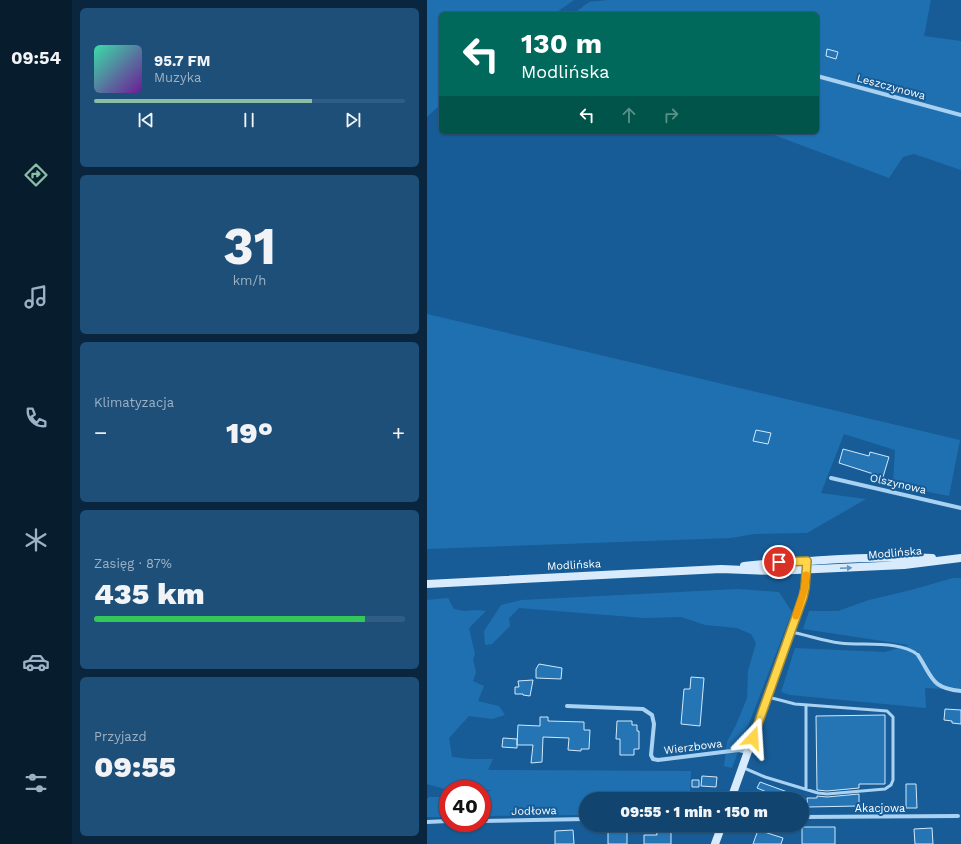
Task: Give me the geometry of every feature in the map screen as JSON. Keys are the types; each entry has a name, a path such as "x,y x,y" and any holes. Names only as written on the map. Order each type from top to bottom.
{"main road":[{"name":"Modlińska","path":"427,584 721,569 773,562 903,556 961,558"},
{"name":"Modlińska","path":"721,569 773,571 807,570 904,565 951,558"},
{"path":"733,792 791,632 805,588 807,561"},
{"path":"715,844 719,832"}],"street":[{"name":"Leszczynowa","path":"819,77 961,115"},
{"name":"Olszynowa","path":"831,478 961,508"},
{"path":"918,655 935,683 945,689 961,691"},
{"name":"Wierzbowa","path":"567,706 643,709 652,715 654,724 651,755 653,759 658,760 739,750 747,752"},
{"name":"Akacjowa","path":"809,817 958,816"},
{"name":"Jodłowa","path":"491,821 579,819"},
{"path":"427,822 439,821"}],"lane":[{"path":"791,632 841,643 900,647 914,651 918,655"},
{"path":"742,768 765,777 818,793 827,794 885,789 891,785 893,780 893,717 887,710 795,704 767,697"},
{"path":"806,705 806,789"}],"shaded area":[{"path":"427,0 574,0 557,12 439,12 439,106 427,117"},
{"path":"608,0 931,0 924,36 961,41 961,170 914,154 903,157 889,178 771,134 819,134 819,12 576,12 589,2"},
{"path":"427,314 960,440 949,496 893,485 895,450 844,434 821,493 866,499 807,533 754,534 731,538 427,549"},
{"path":"953,578 961,578 961,690 925,688 926,708 790,695 781,692 795,648 885,652 909,645 803,629 809,611 838,611 869,600"},
{"path":"738,589 779,592 792,612 732,768 724,766 727,742 747,698 748,671 756,643 751,634 737,628 705,625 681,617 644,618 519,608 509,618 510,626 492,644 485,645 484,631 501,605 521,600"},
{"path":"448,598 454,609 464,611 486,611 469,628 475,654 473,660 476,672 473,681 484,686 478,701 499,706 505,715 492,719 469,716 449,738 452,757 493,759 488,770 691,771 690,792 579,792 579,815 491,816 491,780 439,780 439,787 427,784 427,600"},
{"path":"429,797 439,797 439,817 427,817 427,799"}],"building":[{"path":"827,49 838,52 836,59 826,56"},
{"path":"756,430 771,433 768,444 753,441"},
{"path":"843,449 869,456 870,452 889,457 883,477 839,463"},
{"path":"539,664 562,668 561,679 536,678 536,669"},
{"path":"691,677 704,678 700,726 681,724 684,689 690,689"},
{"path":"533,680 530,696 515,694 515,687 519,687 518,681"},
{"path":"945,709 961,710 961,724 944,720"},
{"path":"885,715 885,784 859,784 859,788 827,791 817,790 816,716"},
{"path":"540,717 548,717 548,721 584,722 584,730 590,730 589,749 581,749 581,751 568,750 569,738 543,737 542,762 531,763 533,745 517,745 518,725 540,726"},
{"path":"617,721 632,721 632,725 637,725 637,731 639,731 639,749 634,749 634,755 620,755 620,739 616,739"},
{"path":"503,738 517,739 517,748 502,747"},
{"path":"702,776 717,777 716,787 701,786"},
{"path":"692,780 699,780 699,787 692,787"},
{"path":"760,782 788,792 767,792 757,788"},
{"path":"906,784 916,784 917,808 906,808"},
{"path":"859,794 859,806 809,807 809,798 817,798 817,796 827,797"},
{"path":"809,827 835,827 835,844 802,844 802,832 809,832"},
{"path":"932,828 933,844 915,844 914,829"},
{"path":"573,830 574,844 555,844 555,831"},
{"path":"608,832 627,832 627,844 608,844"},
{"path":"657,832 671,832 671,844 644,844 644,835 657,835"},
{"path":"757,832 764,832 783,838 781,844 753,844"}],"slow traffic":[{"path":"796,616 803,597 806,575"}],"route":[{"path":"753,738 805,588 807,561 779,562"}]}
